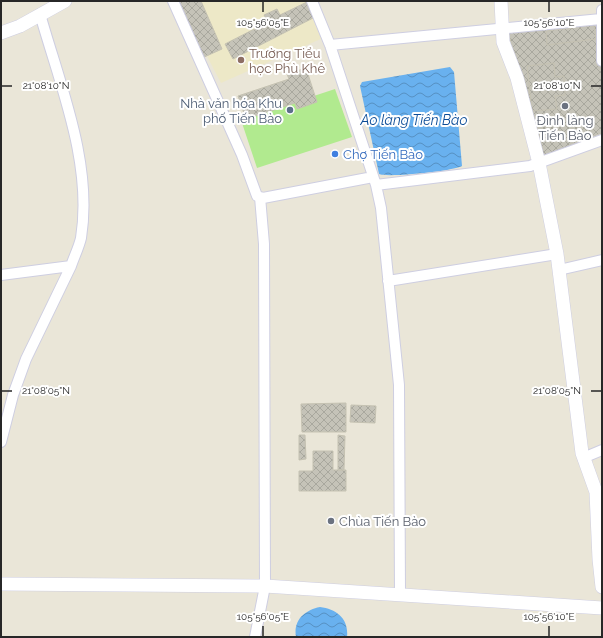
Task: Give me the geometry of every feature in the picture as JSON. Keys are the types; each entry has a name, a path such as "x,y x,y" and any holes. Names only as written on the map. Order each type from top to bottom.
{"street":[{"path":"1,33 20,26 65,1"},
{"path":"173,1 242,155 257,196 260,198 264,244 265,586 255,637"},
{"path":"312,1 330,45 375,181 381,208 398,384 400,594"},
{"path":"501,1 503,42 517,78 539,163 557,254 583,458 596,492 600,526 602,587"},
{"path":"1,442 5,407 26,359 71,266 80,239 84,199 80,153 40,14"},
{"path":"330,45 502,28 602,15 602,60"},
{"path":"260,198 375,181 530,166 602,140"},
{"path":"388,281 557,254"},
{"path":"559,270 602,260"},
{"path":"1,275 71,266"},
{"path":"583,458 602,450"},
{"path":"1,584 265,586 602,608"}],"shaded area":[{"name":"Trường Tiểu học Phù Khê","path":"178,1 308,1 323,38 221,83"}],"green space":[{"path":"335,89 352,137 257,168 241,120"}],"water":[{"name":"Ao làng Tiến Bào","path":"450,67 454,72 462,166 447,170 420,173 394,175 379,174 360,86 362,82"},
{"path":"320,607 332,610 341,616 346,625 347,637 296,637 296,626 301,617 305,613"}],"building":[{"path":"177,1 201,1 222,49 202,58"},
{"path":"307,2 315,17 233,59 225,44 268,22 264,15 277,9 280,15"},
{"name":"Đình làng Tiến Bào","path":"598,23 602,80 602,133 541,157 508,31"},
{"path":"594,25 596,39 547,45 546,31"},
{"path":"554,63 555,77 564,76 565,95 555,96 557,109 532,111 527,66"},
{"path":"306,68 317,102 297,109 295,103 246,119 238,96 289,79 287,74"},
{"path":"346,403 346,432 302,432 301,404"},
{"path":"351,405 376,406 375,423 350,422"},
{"path":"299,435 305,435 306,459 299,460"},
{"path":"338,435 345,436 344,470 338,470"},
{"path":"313,451 333,451 333,470 346,470 346,491 299,491 299,471 313,471"}],"place":[{"name":"Trường Tiểu học Phù Khê","path":"241,60"},
{"name":"Đình làng Tiến Bào","path":"565,106"},
{"name":"Nhà văn hóa Khu phố Tiến Bào","path":"290,110"},
{"name":"Chợ Tiến Bào","path":"335,154"},
{"name":"Chùa Tiến Bào","path":"331,521"}]}
